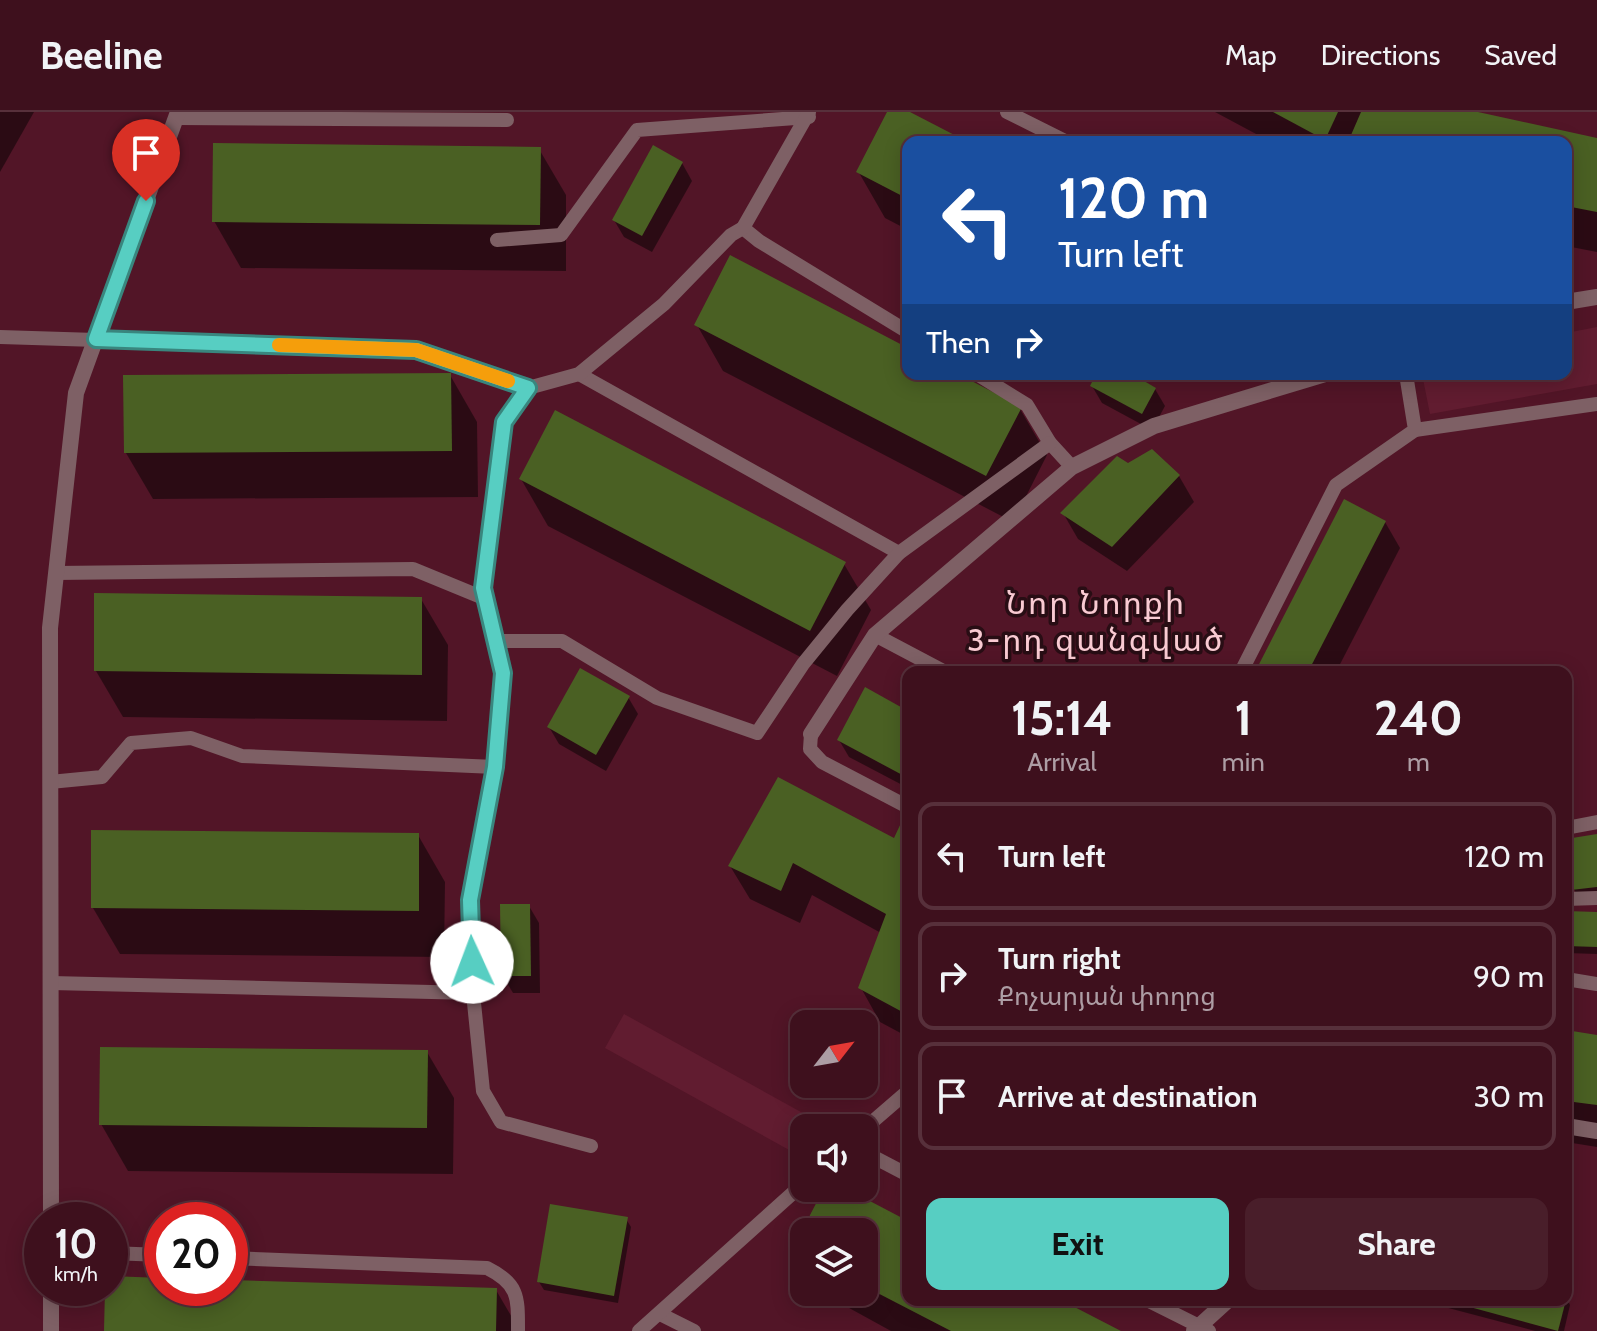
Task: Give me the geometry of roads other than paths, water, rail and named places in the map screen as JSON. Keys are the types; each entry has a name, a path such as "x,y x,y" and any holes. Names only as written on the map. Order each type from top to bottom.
{"street":[{"path":"51,1202 50,628 76,393 177,115"},
{"path":"1572,301 1597,297"},
{"path":"811,734 875,635 1072,467 1154,426 1305,380"},
{"path":"1572,1127 1597,1131"},
{"path":"51,1306 51,1331"},
{"path":"1201,1330 1223,1306"}],"lane":[{"path":"1007,112 1055,136"},
{"path":"0,337 416,350 528,388 579,374 664,304 731,235 743,228 809,114"},
{"path":"497,240 561,235 637,130 809,114"},
{"path":"177,115 507,120"},
{"path":"743,228 759,241 902,328"},
{"path":"579,374 899,553"},
{"path":"987,380 1027,405 1050,443 1072,467"},
{"path":"1407,380 1415,430"},
{"path":"528,388 504,422 483,588 503,673 495,767 470,900 473,993 483,1091 501,1122 591,1146"},
{"path":"1244,666 1336,485 1415,430 1597,404"},
{"path":"496,641 562,641 657,698 757,733 803,664 899,553 1050,443"},
{"path":"56,573 413,569 486,599"},
{"path":"875,635 934,666"},
{"path":"811,734 810,749 822,762 902,804"},
{"path":"50,782 102,777 131,743 191,738 242,756 495,767"},
{"path":"1572,827 1597,822"},
{"path":"1572,899 1597,898"},
{"path":"1572,980 1597,984"},
{"path":"51,983 473,993"},
{"path":"878,1117 902,1096"},
{"path":"878,1159 902,1172"},
{"path":"639,1331 790,1196"},
{"path":"248,1259 487,1268 506,1278 518,1298 518,1331"},
{"path":"1158,1306 1201,1330"},
{"path":"660,1314 694,1331"}],"district":[{"name":"Նոր Նորքի 3-րդ զանգված","path":"1096,622"}]}
